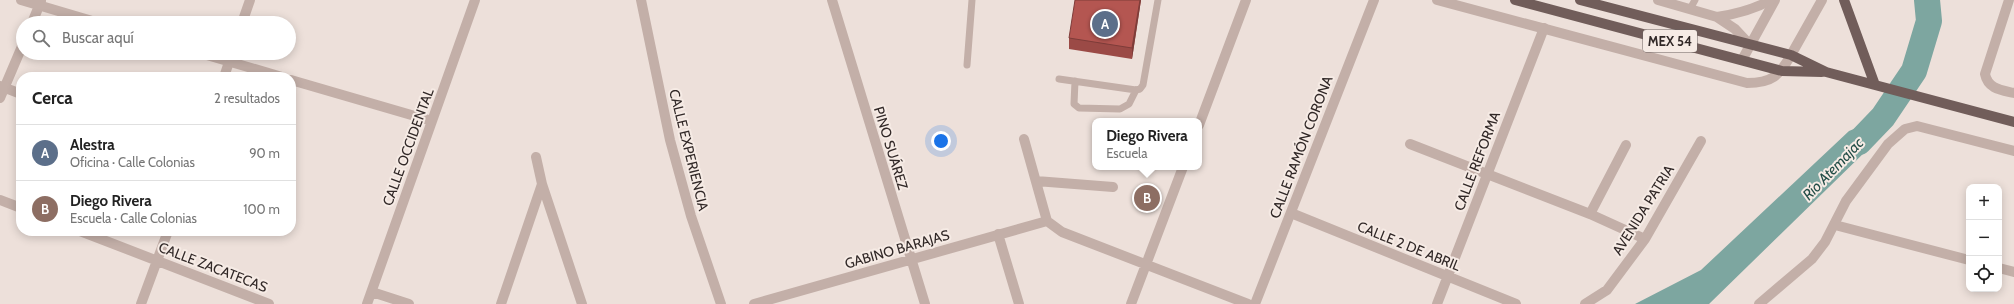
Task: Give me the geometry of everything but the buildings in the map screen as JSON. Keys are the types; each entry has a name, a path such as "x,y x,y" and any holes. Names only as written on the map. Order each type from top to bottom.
{"main road":[{"name":"MEX 54","path":"1515,0 1782,71 1826,72"},
{"name":"MEX 54","path":"1580,0 1791,55 1826,72 2014,122"},
{"path":"1844,0 1877,86"}],"street":[{"path":"21,0 41,3 79,16"},
{"path":"244,16 250,0"},
{"name":"CALLE OCCIDENTAL","path":"367,304 475,0"},
{"name":"CALLE EXPERIENCIA","path":"641,0 670,140 690,216 721,304"},
{"name":"PINO SUÁREZ","path":"832,0 925,304"},
{"path":"1202,118 1246,0"},
{"name":"CALLE RAMÓN CORONA","path":"1255,304 1374,0"},
{"path":"1436,0 1747,82 1760,83 1771,79 1782,71 1822,0"},
{"path":"1658,0 1680,3 1690,10 1717,17 1735,29 1750,45"},
{"path":"1717,17 1742,13 1757,8 1771,0"},
{"path":"1742,60 1775,0"},
{"path":"2009,0 1985,74 1987,82 1993,88 2014,93"},
{"path":"35,16 41,3"},
{"name":"CALLE REFORMA","path":"1437,304 1544,28"},
{"path":"0,98 2,87 16,58"},
{"path":"226,72 230,60"},
{"path":"239,60 269,72"},
{"path":"296,81 432,121"},
{"path":"2,87 16,92"},
{"path":"1759,304 1812,259 1835,226 1846,201 1888,144 1905,128 1917,126 2014,151"},
{"path":"1024,139 1047,221 1062,232 1248,304"},
{"name":"AVENIDA PATRIA","path":"1585,304 1607,290 1645,239 1701,142"},
{"path":"1410,144 1590,214 1645,239"},
{"path":"1590,214 1626,145"},
{"path":"536,157 542,184 582,304"},
{"path":"1131,304 1182,170"},
{"path":"1036,181 1113,187"},
{"path":"501,304 542,184"},
{"path":"0,200 16,206"},
{"name":"CALLE 2 DE ABRIL","path":"1291,213 1516,304"},
{"name":"GABINO BARAJAS","path":"754,304 1047,221"},
{"path":"1835,226 1966,259"},
{"path":"998,234 1019,304"},
{"name":"CALLE ZACATECAS","path":"93,236 269,304"},
{"path":"141,304 166,236"},
{"path":"2002,269 2014,272"},
{"path":"372,292 409,304"}],"lane":[{"path":"967,65 972,0"},
{"path":"1059,79 1136,90 1140,89 1143,85 1158,0"},
{"path":"1690,10 1695,0"},
{"path":"1075,81 1074,104 1079,108 1120,109 1129,104 1136,90"}],"water":[{"path":"1883,117 1869,148 1709,304 1635,304 1701,270 1849,131"}],"waterway":[{"name":"Río Atemajac","path":"1859,142 1883,117 1914,71 1929,21 1927,0"}],"place":[{"name":"Alestra","path":"1105,24"},
{"name":"Diego Rivera","path":"1147,198"}]}
